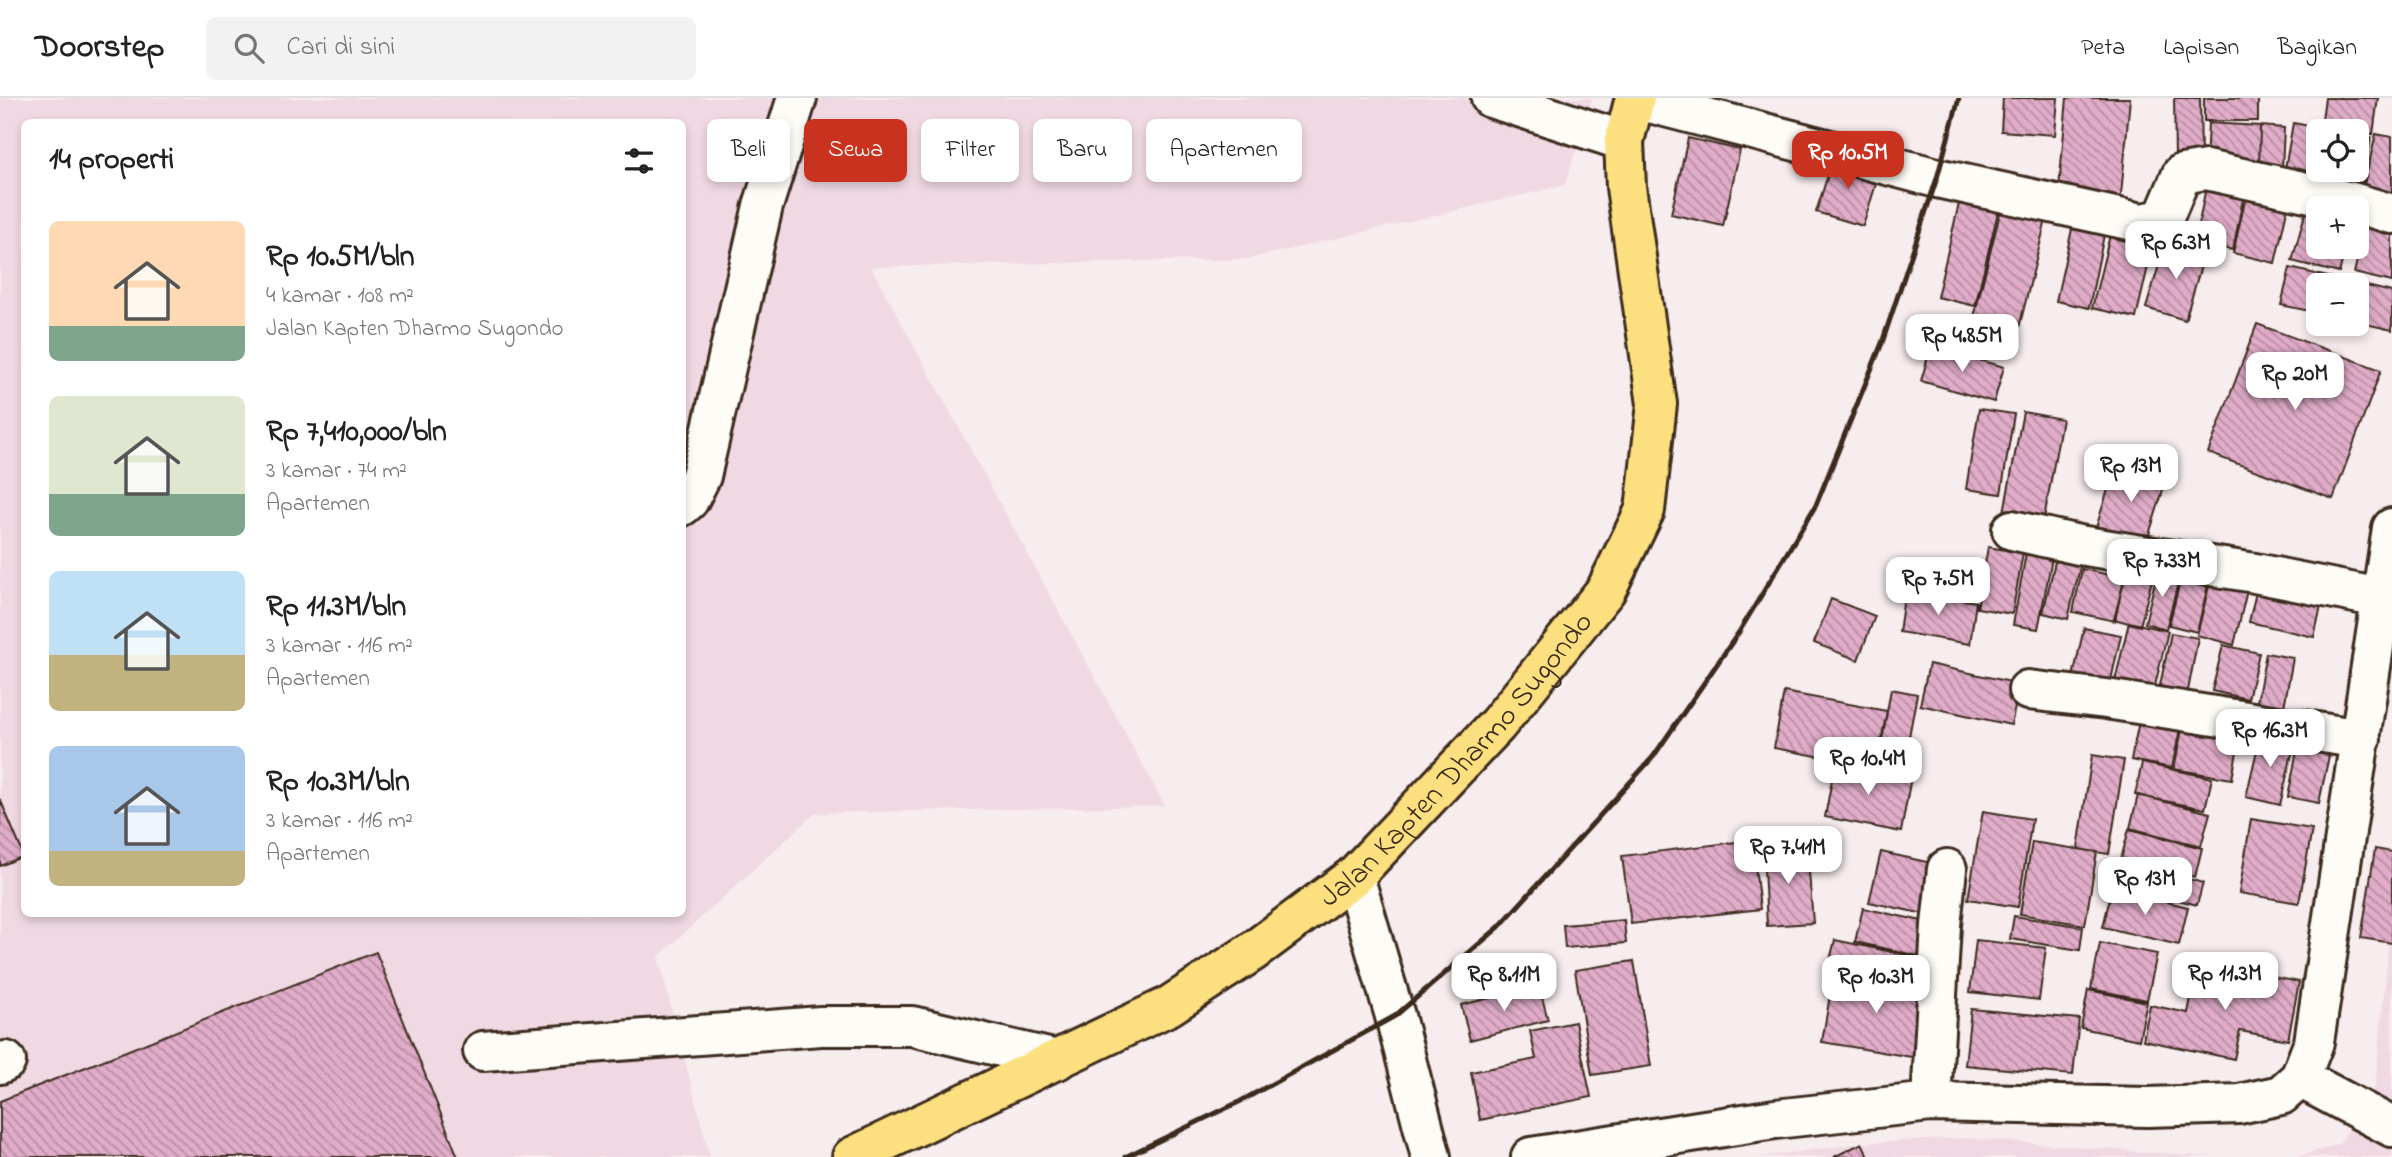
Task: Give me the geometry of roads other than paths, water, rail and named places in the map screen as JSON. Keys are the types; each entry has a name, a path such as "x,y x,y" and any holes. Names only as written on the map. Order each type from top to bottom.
{"main road":[{"name":"Jalan Kapten Dharmo Sugondo","path":"852,1157 1169,1006 1252,952 1354,876 1497,725 1606,590 1645,510 1657,404 1626,187 1624,141 1635,99"}],"street":[{"path":"686,503 701,476 762,206 797,98"},
{"path":"1491,98 1624,141"},
{"path":"1635,99 1937,178 2142,223 2164,219 2182,174 2206,170 2352,202 2392,214"},
{"path":"1531,1157 1775,1119 1931,1102 2148,1107 2239,1104 2281,1095 2300,1078 2314,1042 2361,739 2383,645 2380,598 2392,528"},
{"path":"2012,530 2079,545 2255,573 2380,598"},
{"path":"2028,690 2106,699 2361,739"},
{"path":"1931,1102 1941,925 1947,869"},
{"path":"1354,876 1395,1016 1431,1157"},
{"path":"483,1051 821,1026 912,1026 1057,1060"},
{"path":"2300,1078 2392,1127"}],"railway":[{"path":"1125,1157 1241,1101 1395,1016 1499,927 1653,757 1739,632 1816,505 1882,343 1937,178 1959,98"}]}
